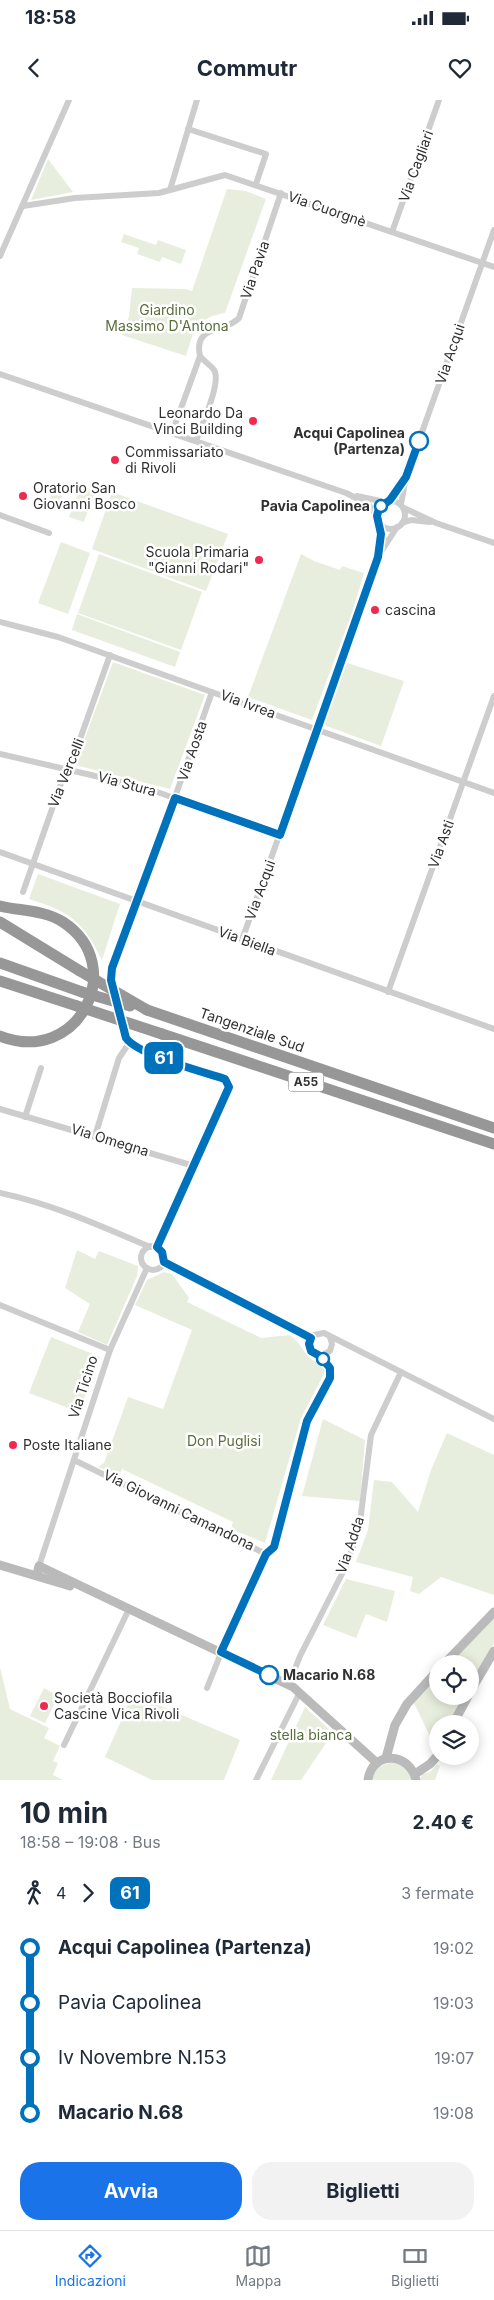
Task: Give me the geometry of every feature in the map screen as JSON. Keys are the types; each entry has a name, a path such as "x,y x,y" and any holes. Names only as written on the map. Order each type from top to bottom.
{"highway":[{"path":"0,906 39,913 61,920 77,932 84,941 94,972 93,986 85,1009 81,1016 63,1033 38,1043 23,1043 0,1036"},
{"path":"0,922 146,1010"},
{"name":"Tangenziale Sud","path":"0,963 82,992 146,1010 494,1128"},
{"name":"A55","path":"0,981 494,1144"}],"street":[{"path":"0,256 69,100"},
{"path":"170,190 197,100"},
{"name":"Via Cagliari","path":"392,232 439,100"},
{"path":"188,129 266,154 256,184"},
{"name":"Via Cuorgnè","path":"23,206 76,198 142,195 170,190 226,175 494,267"},
{"name":"Via Pavia","path":"172,433 200,356 200,345 207,333 233,323 239,318 281,193"},
{"name":"Via Acqui","path":"402,506 406,477 494,230"},
{"path":"196,441 216,383 215,371 200,356"},
{"path":"0,374 346,494 368,504 380,523 388,528 411,520 436,523"},
{"name":"Via Acqui","path":"388,501 406,477"},
{"path":"346,494 388,501 436,523 494,543"},
{"path":"377,516 379,508 388,501"},
{"path":"400,525 405,516 402,506"},
{"path":"0,514 49,533"},
{"name":"Via Acqui","path":"242,940 378,557 381,544 380,523"},
{"name":"Via Acqui","path":"378,557 400,525"},
{"name":"Via Ivrea","path":"0,622 58,636 494,793"},
{"name":"Via Vercelli","path":"23,892 66,769 74,756 110,655"},
{"name":"Via Aosta","path":"129,1043 126,1038 111,980 112,968 212,692"},
{"name":"Via Asti","path":"388,992 494,696"},
{"name":"Via Stura","path":"0,754 143,787 280,835"},
{"name":"Via Biella","path":"0,852 494,1030"},
{"path":"95,1136 119,1058 129,1043 144,1051 225,1079 229,1087 228,1092 194,1166 153,1247 144,1252 141,1259 146,1268 157,1269 164,1262"},
{"path":"25,1116 41,1068"},
{"name":"Via Omegna","path":"0,1109 194,1166"},
{"path":"0,1194 62,1211 153,1247 162,1252 164,1262"},
{"path":"164,1262 311,1338"},
{"name":"Via Ticino","path":"38,1571 110,1350 146,1268"},
{"path":"0,1305 110,1350"},
{"path":"266,1554 274,1547 307,1421 330,1378 330,1368 320,1356 311,1351 309,1344 311,1338 320,1333 330,1337 494,1419"},
{"path":"320,1356 327,1354 332,1347 330,1337"},
{"path":"332,1347 351,1347"},
{"name":"Via Adda","path":"289,1684 300,1656 346,1566 359,1530 371,1435 401,1372"},
{"name":"Via Giovanni Camandona","path":"74,1460 266,1554 221,1652 207,1688"},
{"path":"0,1565 38,1571 101,1596 289,1684 364,1751 375,1764"},
{"path":"64,1745 129,1609"},
{"path":"453,1655 494,1612"},
{"path":"479,1677 494,1651"},
{"path":"386,1758 394,1725 407,1704 429,1680"},
{"path":"256,1780 300,1692"},
{"path":"368,1780 375,1764 386,1758 400,1759 407,1762 415,1777 429,1765"}],"green space":[{"path":"48,159 73,192 31,200"},
{"name":"Giardino Massimo D'Antona","path":"227,189 246,191 266,199 225,313 215,315 202,322 194,332 186,356 122,335 129,316 132,288 185,289 192,291"},
{"path":"124,234 156,245 158,240 186,250 181,264 162,257 160,262 137,254 139,248 121,242"},
{"path":"81,486 95,491 84,522 69,517"},
{"path":"54,488 64,491 57,510 47,506"},
{"path":"112,492 228,534 206,591 92,549"},
{"path":"61,542 90,553 68,614 38,603"},
{"path":"99,554 202,592 181,650 78,613"},
{"path":"301,554 314,561 340,570 342,566 364,573 352,613 312,720 248,697"},
{"path":"77,614 180,652 175,667 72,630"},
{"path":"113,662 205,695 170,789 75,765"},
{"path":"347,663 404,681 381,746 326,726 325,723"},
{"path":"38,874 120,904 102,960 88,936 74,920 55,909 29,899"},
{"path":"77,1250 95,1259 99,1251 138,1266 137,1276 107,1345 78,1332 90,1304 65,1288"},
{"name":"Don Puglisi","path":"164,1272 172,1274 189,1298 187,1302 261,1338 290,1335 313,1361 326,1370 301,1418 265,1543 231,1529 233,1522 122,1469 119,1476 98,1467 104,1463 128,1397 163,1409 192,1330 135,1305 147,1280"},
{"path":"51,1337 100,1357 79,1412 29,1393"},
{"path":"323,1419 365,1440 360,1501 302,1496"},
{"path":"447,1433 494,1455 494,1595 441,1577 419,1594 410,1591 413,1577 356,1562 368,1530 374,1480 392,1482 418,1512 431,1470"},
{"path":"346,1579 395,1591 387,1622 366,1614 356,1638 323,1625"},
{"path":"494,1618 494,1643 479,1669 479,1655 456,1655"},
{"path":"0,1667 10,1709 49,1728 44,1738 60,1746 53,1761 58,1763 53,1775 63,1780 0,1780"},
{"path":"429,1681 429,1705 460,1705 456,1715 429,1715 429,1734 414,1703 423,1687"},
{"name":"Società Bocciofila Cascine Vica Rivoli","path":"44,1688 58,1696 45,1723 30,1716"},
{"path":"133,1694 240,1740 224,1780 152,1780 105,1757"},
{"name":"stella bianca","path":"305,1707 333,1733 301,1780 271,1780"},
{"path":"395,1762 407,1768 412,1780 372,1780 373,1775 380,1766"},
{"path":"436,1765 440,1766 435,1780 420,1780 422,1774 430,1772"}],"bus line":[{"name":"61","path":"269,1675 221,1652 266,1558 266,1554 274,1547 307,1421 330,1378 331,1372 327,1363 311,1351 309,1344 311,1338 164,1262 164,1255 157,1247 229,1087 225,1079 136,1048 129,1043 126,1038 111,974 132,909 143,888 175,798 280,835 378,557 381,544 380,523 377,516 379,508 390,500 406,477 419,441"}],"place":[{"name":"Leonardo Da Vinci Building","path":"253,421"},
{"name":"Acqui Capolinea (Partenza)","path":"419,441"},
{"name":"Commissariato di Rivoli","path":"115,460"},
{"name":"Oratorio San Giovanni Bosco","path":"23,496"},
{"name":"Pavia Capolinea","path":"381,506"},
{"name":"Scuola Primaria \"Gianni Rodari\"","path":"259,560"},
{"name":"cascina","path":"375,610"},
{"name":"Poste Italiane","path":"13,1445"},
{"name":"Macario N.68","path":"269,1675"},
{"name":"Società Bocciofila Cascine Vica Rivoli","path":"44,1706"}]}
